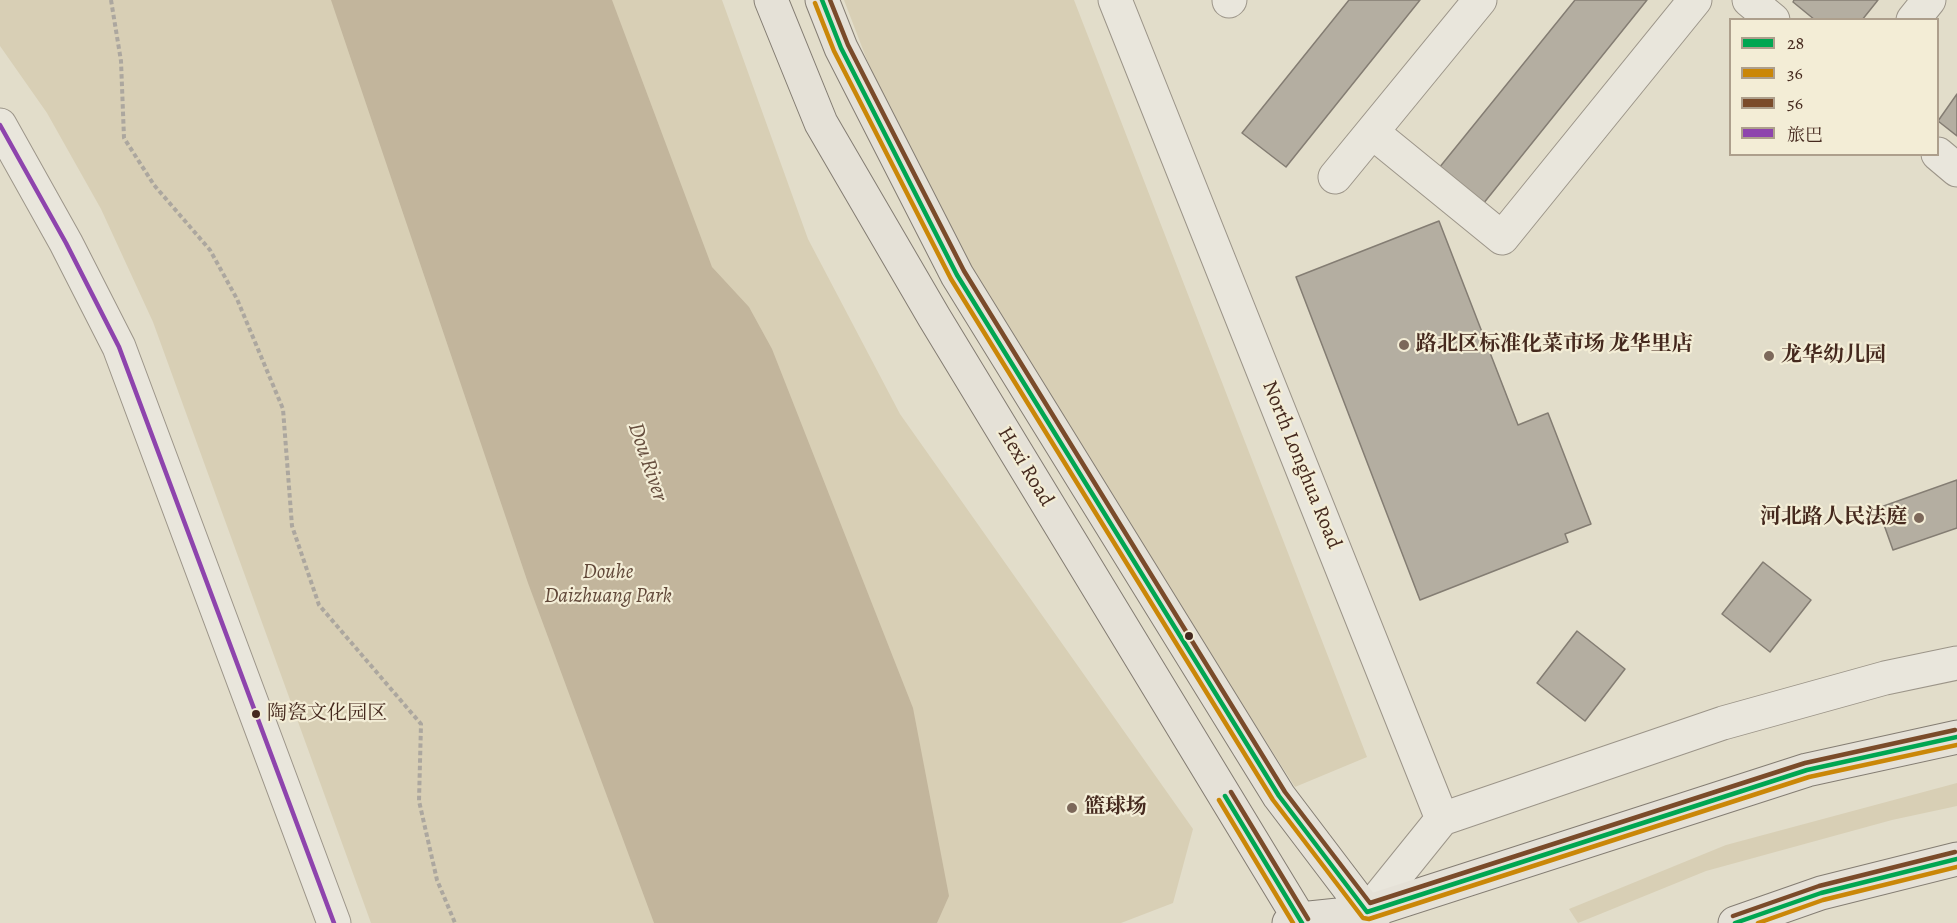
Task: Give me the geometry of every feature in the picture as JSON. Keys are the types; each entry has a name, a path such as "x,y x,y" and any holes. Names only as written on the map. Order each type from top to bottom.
{"main road":[{"name":"Hexi Road","path":"771,0 821,123 934,317 1297,922"},
{"name":"Hexi Road","path":"822,0 841,48 957,275 1279,796 1370,918"},
{"path":"1297,922 1370,918 1807,770 1957,737"},
{"path":"1735,923 1821,893 1957,859"}],"street":[{"name":"North Longhua Road","path":"1115,0 1442,819"},
{"path":"1335,177 1480,0"},
{"path":"1372,132 1502,238 1695,0"},
{"path":"1749,0 1771,18"},
{"path":"1915,18 1929,0"},
{"path":"0,125 66,243 119,347 334,923"},
{"path":"1939,155 1957,170"},
{"path":"1370,918 1442,819 1723,723 1885,678 1957,663"}],"path":[{"path":"111,0 122,61 124,138 154,185 210,250 237,299 283,409 292,526 319,605 421,724 419,801 436,880 455,923"}],"green space":[{"name":"Douhe Daizhuang Park","path":"0,0 722,0 808,239 900,414 1193,829 1173,903 1121,923 371,923 153,322 101,209 47,113 0,46"},
{"path":"844,0 1074,0 1367,757 1295,787 984,300 878,89"},
{"path":"1957,783 1957,806 1892,820 1706,871 1578,923 1569,909 1726,845"}],"water":[{"name":"Dou River","path":"331,0 612,0 712,267 749,307 772,349 913,708 949,896 937,923 654,923 528,583"}],"building":[{"path":"1349,0 1420,0 1286,167 1242,133"},
{"path":"1575,0 1647,0 1483,204 1439,168"},
{"path":"1794,0 1878,0 1864,18 1813,18 1793,2"},
{"path":"1957,94 1957,136 1939,120"},
{"name":"路北区标准化菜市场 龙华里店","path":"1439,221 1518,425 1548,413 1591,524 1565,534 1568,542 1420,600 1296,277"},
{"name":"河北路人民法庭","path":"1957,480 1957,528 1893,550 1878,508"},
{"path":"1763,562 1811,600 1770,652 1722,614"},
{"path":"1577,631 1625,669 1585,721 1537,683"}],"transit line":[{"name":"28","path":"822,0 841,48 957,275 1279,796 1367,912 1807,770 1957,737"},
{"name":"56","path":"830,0 848,45 964,271 1285,792 1370,903 1805,763 1955,730"},
{"name":"36","path":"815,3 834,51 951,279 1273,800 1363,918 1369,919 1809,777 1957,745"},
{"name":"旅巴","path":"0,125 66,243 119,347 334,923"},
{"name":"56","path":"1231,792 1308,919"},
{"name":"28","path":"1225,796 1302,923"},
{"name":"36","path":"1219,800 1293,923"},
{"name":"56","path":"1733,916 1819,886 1955,852"},
{"name":"28","path":"1735,923 1821,893 1957,859"},
{"name":"36","path":"1758,923 1823,900 1957,867"}],"place":[{"name":"路北区标准化菜市场 龙华里店","path":"1404,345"},
{"name":"龙华幼儿园","path":"1769,356"},
{"name":"河北路人民法庭","path":"1919,518"},
{"name":"陶瓷文化园区","path":"256,714"},
{"name":"篮球场","path":"1072,808"}]}
